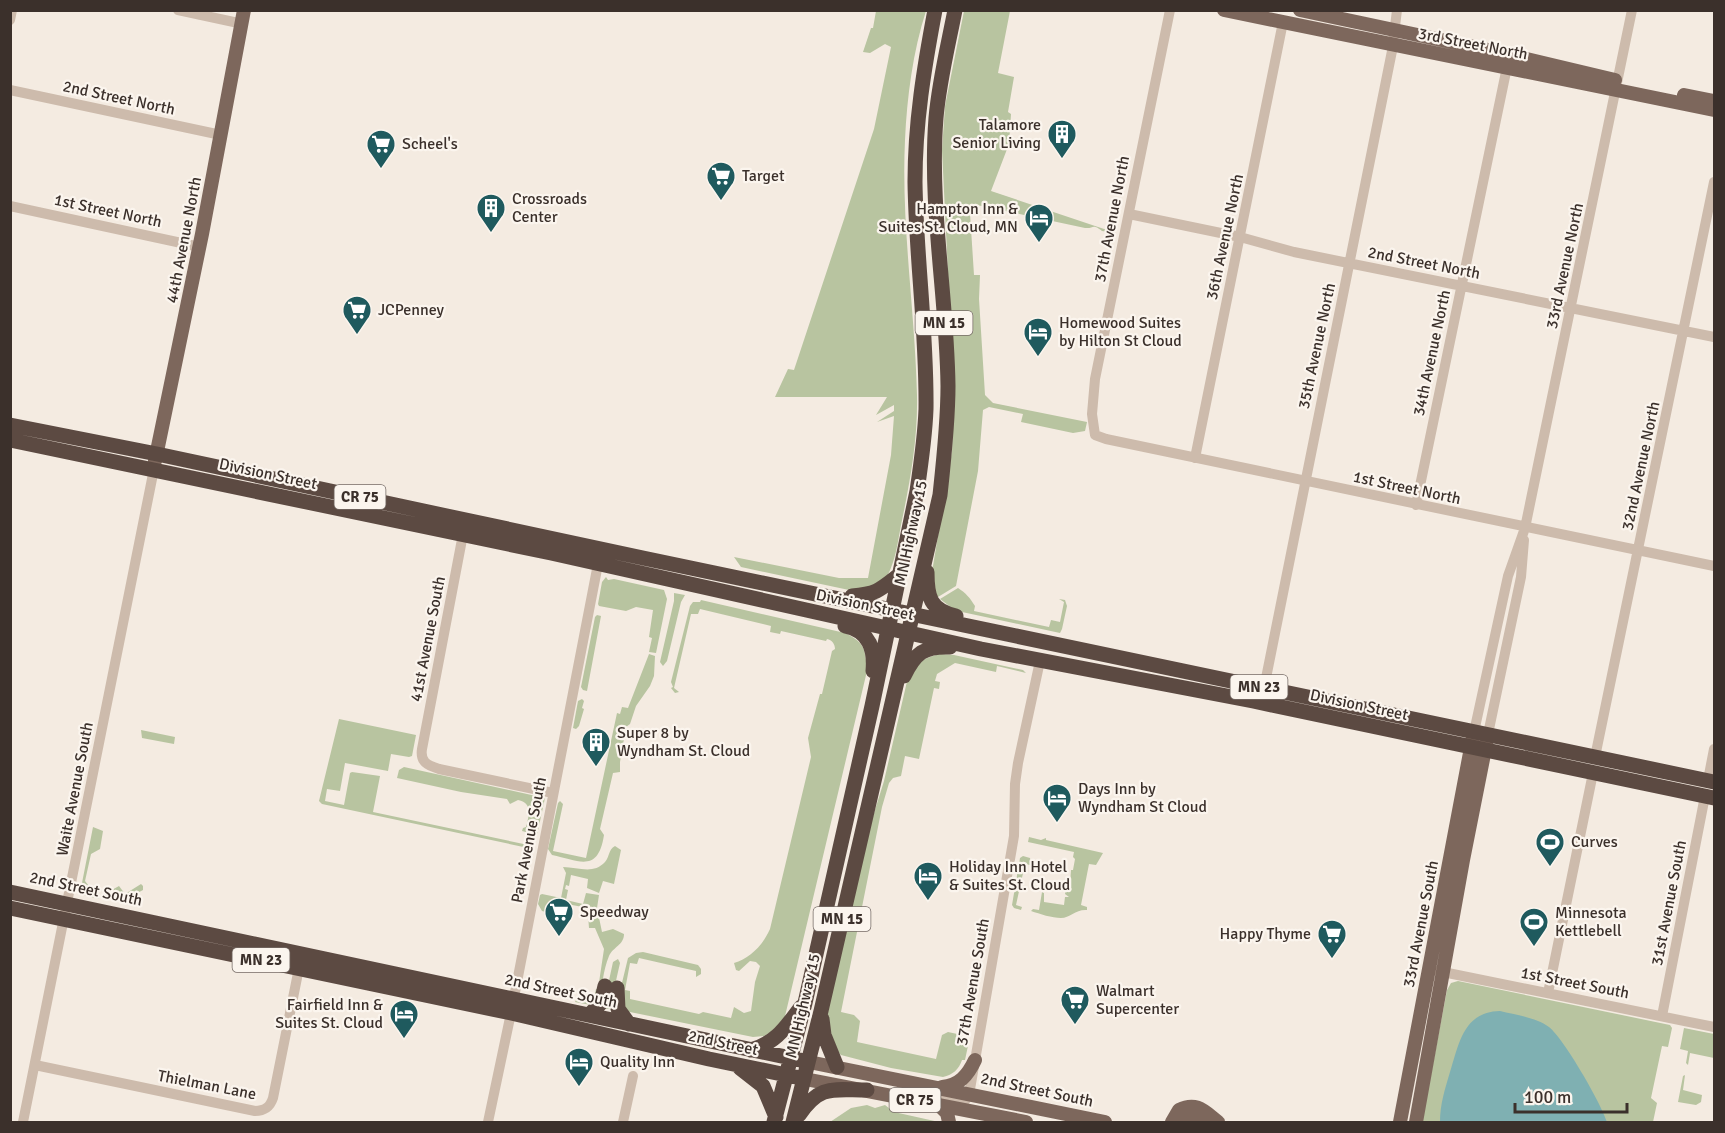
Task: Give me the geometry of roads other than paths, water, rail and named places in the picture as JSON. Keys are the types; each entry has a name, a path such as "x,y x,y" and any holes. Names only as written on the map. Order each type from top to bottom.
{"highway":[{"name":"MN Highway 15","path":"775,1120 805,1003 872,706 917,491 924,439 926,384 915,184 917,114 934,10"},
{"name":"MN Highway 15","path":"794,1122 940,495 948,384 935,162 936,118 945,61 957,10"},
{"name":"Division Street","path":"10,425 155,461 465,528 837,597 1481,733 1594,765"},
{"name":"Division Street","path":"10,440 155,461"},
{"name":"Division Street","path":"465,528 598,564 981,649 1219,694 1478,749 1594,765 1711,789"},
{"path":"927,548 928,594 935,606 952,615 990,623 1010,634"},
{"path":"837,597 870,595 878,592 899,575"},
{"path":"777,605 800,616 851,627 865,636 872,647 874,658 872,706"},
{"path":"894,694 911,662 923,651 940,646 981,649"},
{"name":"2nd Street South","path":"10,892 513,1006 670,1050"},
{"name":"2nd Street South","path":"10,908 299,968 513,1006 589,1015 808,1062"},
{"path":"589,1015 601,1003 611,987 618,1009 629,1024"},
{"path":"751,1050 776,1038 805,1003"},
{"path":"821,1011 824,1035 837,1067"},
{"name":"2nd Street","path":"670,1050 805,1078"},
{"path":"736,1065 763,1086 775,1120"},
{"path":"794,1122 809,1101 820,1092 867,1090"}],"main road":[{"name":"3rd Street North","path":"1224,10 1507,67 1714,101"},
{"name":"3rd Street North","path":"1300,10 1501,52 1714,110"},
{"name":"44th Avenue North","path":"155,461 245,15"},
{"name":"33rd Avenue South","path":"1400,1122 1436,970 1481,733"},
{"name":"33rd Avenue South","path":"1416,1122 1436,970"},
{"path":"935,1088 949,1087 957,1083 969,1072 975,1059"},
{"name":"2nd Street South","path":"808,1062 1105,1122"},
{"name":"2nd Street South","path":"805,1078 1026,1122"},
{"path":"939,1105 947,1113 949,1122"},
{"path":"1172,1122 1179,1110 1190,1106 1204,1110 1218,1122"},
{"path":"956,1122 971,1111"},
{"path":"1182,1122 1186,1116 1192,1114 1207,1122"}],"street":[{"path":"10,20 12,10"},
{"path":"178,10 245,15"},
{"name":"37th Avenue North","path":"1095,435 1092,414 1094,388 1170,10"},
{"name":"35th Avenue North","path":"1264,688 1394,45 1397,10"},
{"name":"33rd Avenue North","path":"1481,733 1508,576 1525,528 1632,10"},
{"name":"36th Avenue North","path":"1195,458 1283,22"},
{"name":"34th Avenue North","path":"1416,505 1507,67"},
{"name":"2nd Street North","path":"10,90 221,135"},
{"name":"32nd Avenue North","path":"1548,993 1714,182"},
{"name":"1st Street North","path":"10,206 200,247"},
{"name":"2nd Street North","path":"1129,214 1240,237 1294,252 1714,337"},
{"name":"1st Street North","path":"1095,435 1106,440 1714,566"},
{"name":"Waite Avenue South","path":"23,1122 155,461"},
{"name":"41st Avenue South","path":"465,528 422,749 424,762 439,769 553,793"},
{"name":"Park Avenue South","path":"488,1122 513,1006 598,564"},
{"name":"37th Avenue South","path":"969,1095 1014,836 1015,784 1018,763 1040,661"},
{"name":"31st Avenue South","path":"1662,1016 1711,789 1714,749"},
{"name":"Thielman Lane","path":"35,1065 262,1111 271,1104 273,1098 299,968"},
{"name":"1st Street South","path":"1436,970 1714,1027"},
{"path":"623,1122 633,1076"},
{"path":"900,1097 928,1096 964,1102 969,1095"}],"water":[{"path":"1500,1011 1538,1021 1556,1034 1598,1101 1607,1122 1440,1122 1445,1091 1464,1031 1478,1017"}],"place":[{"name":"Talamore Senior Living","path":"1062,160"},
{"name":"Scheel's","path":"381,170"},
{"name":"Target","path":"721,202"},
{"name":"Crossroads Center","path":"491,234"},
{"name":"Hampton Inn & Suites St. Cloud, MN","path":"1039,244"},
{"name":"JCPenney","path":"357,336"},
{"name":"Homewood Suites by Hilton St Cloud","path":"1038,358"},
{"name":"Super 8 by Wyndham St. Cloud","path":"596,768"},
{"name":"Days Inn by Wyndham St Cloud","path":"1057,824"},
{"name":"Curves","path":"1550,868"},
{"name":"Holiday Inn Hotel & Suites St. Cloud","path":"928,902"},
{"name":"Speedway","path":"559,938"},
{"name":"Minnesota Kettlebell","path":"1534,948"},
{"name":"Happy Thyme","path":"1332,960"},
{"name":"Walmart Supercenter","path":"1075,1026"},
{"name":"Fairfield Inn & Suites St. Cloud","path":"404,1040"},
{"name":"Quality Inn","path":"579,1088"}]}
